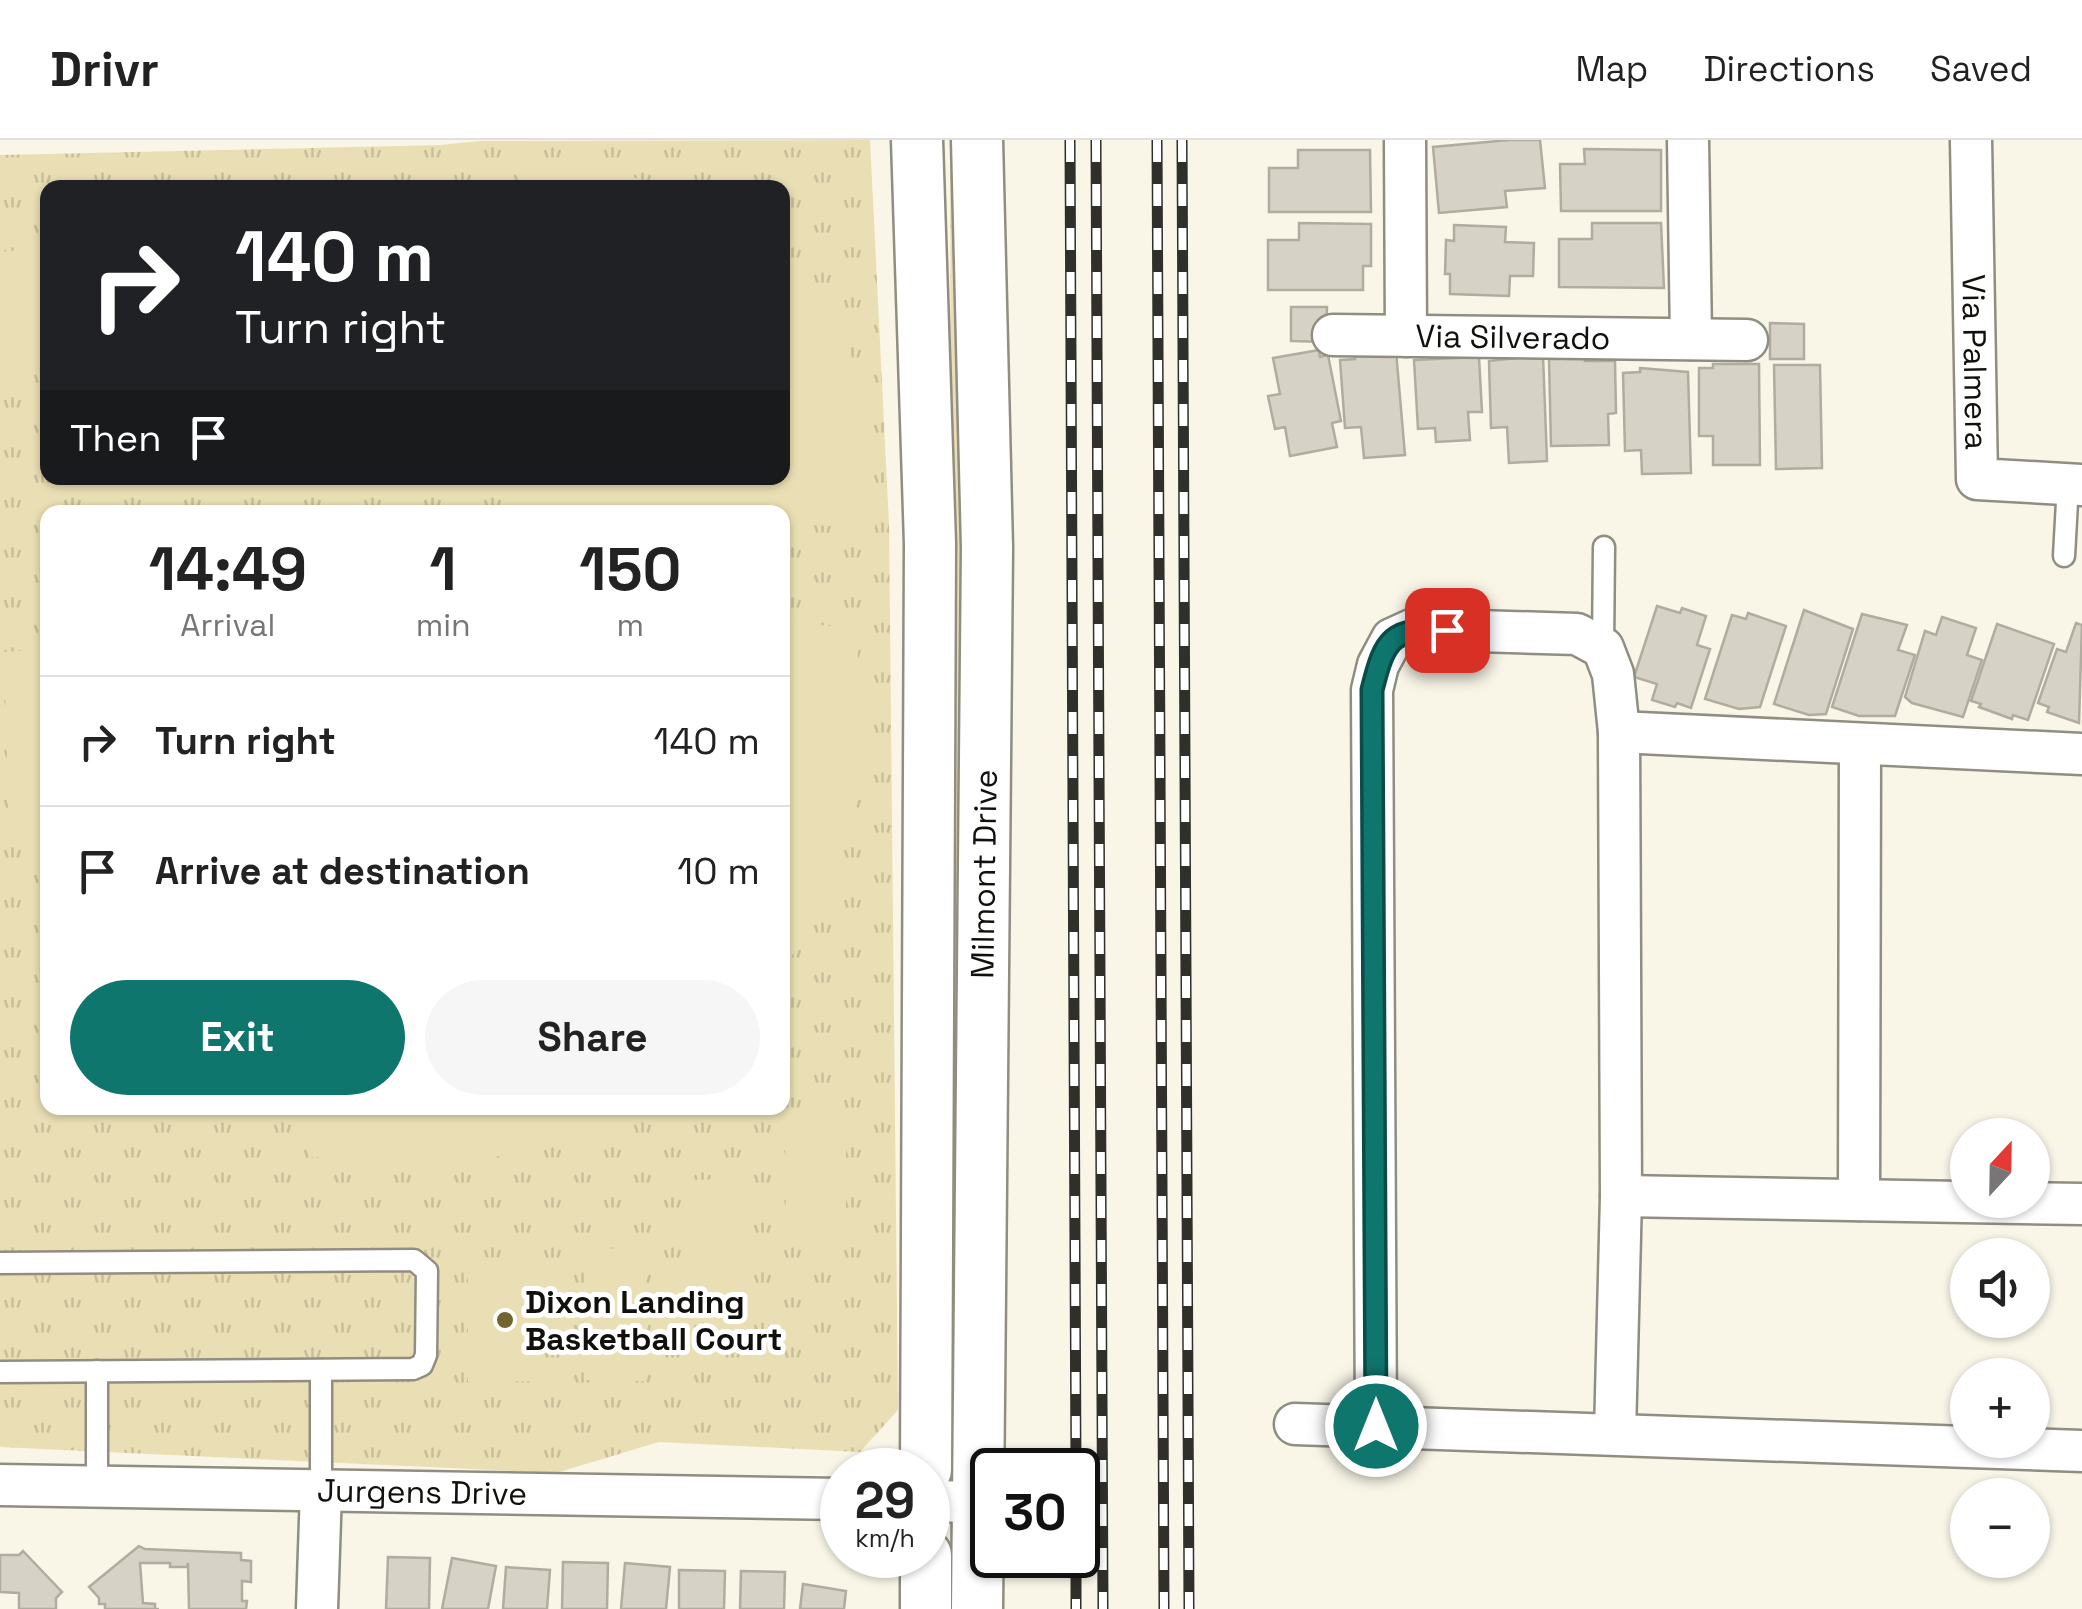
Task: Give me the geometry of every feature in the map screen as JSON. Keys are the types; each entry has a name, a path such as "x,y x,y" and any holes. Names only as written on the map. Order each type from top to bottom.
{"street":[{"name":"Milmont Drive","path":"918,140 930,544 926,1448"},
{"name":"Milmont Drive","path":"976,140 987,548 979,1448"},
{"path":"1404,140 1406,336"},
{"path":"1688,140 1690,340"},
{"name":"Via Palmera","path":"1971,140 1977,479 2075,484"},
{"name":"Via Silverado","path":"1333,335 1747,340"},
{"path":"1376,1426 1372,690 1378,665 1392,638 1414,629 1577,634 1603,648 1614,674 1619,732 1622,1196 1615,1434"},
{"path":"1619,732 2082,754"},
{"path":"1860,744 1860,1200"},
{"path":"1622,1196 2082,1204"},
{"path":"1295,1424 2082,1451"},
{"name":"Jurgens Drive","path":"0,1484 820,1500"},
{"path":"317,1609 321,1490"},
{"path":"926,1578 926,1609"},
{"name":"Milmont Drive","path":"977,1578 977,1609"}],"lane":[{"path":"2064,556 2075,484"},
{"path":"1603,648 1604,547"},
{"path":"0,1263 414,1260 427,1271 426,1355 422,1365 413,1369 0,1372"},
{"path":"321,1490 322,1370"},
{"path":"97,1371 97,1486"}],"green space":[{"path":"870,140 889,524 898,1410 864,1448 820,1450 659,1442 556,1473 0,1447 0,155 480,141"},
{"path":"950,140 956,140 966,417 953,1440"},
{"path":"521,169 609,171 643,180 521,180"},
{"path":"40,248 40,364 0,368 0,252"},
{"path":"790,268 849,347 873,433 875,528 790,524 790,505 523,505 523,485 790,485"},
{"path":"265,485 417,485 401,497 266,495"},
{"path":"790,623 855,628 862,695 863,761 854,816 836,871 790,959"},
{"path":"40,649 40,834 9,834 4,652"},
{"path":"310,1115 624,1115 588,1135 478,1161 310,1157"},
{"path":"785,1116 846,1116 846,1248 786,1247"},
{"path":"743,1179 743,1312 683,1312 682,1180"},
{"path":"644,1248 645,1381 585,1380 584,1249"},
{"name":"Dixon Landing Basketball Court","path":"542,1257 543,1381 468,1382 468,1258"}],"building":[{"path":"1540,140 1545,188 1505,191 1507,207 1439,213 1433,147"},
{"path":"1584,149 1661,150 1661,211 1561,211 1560,164 1585,164"},
{"path":"1298,150 1370,150 1371,212 1269,212 1269,168 1298,168"},
{"path":"1299,223 1371,224 1371,266 1363,266 1363,290 1268,290 1268,240 1299,240"},
{"path":"1592,223 1661,223 1664,288 1559,287 1559,239 1592,239"},
{"path":"1454,225 1506,227 1505,242 1534,243 1533,276 1510,276 1509,296 1450,294 1450,274 1445,274 1446,240 1454,241"},
{"path":"1291,307 1327,307 1326,342 1291,341"},
{"path":"1770,323 1804,324 1804,359 1770,359"},
{"path":"1319,350 1320,357 1328,355 1341,421 1332,423 1337,447 1290,456 1285,427 1275,429 1268,396 1280,394 1273,358"},
{"path":"1396,351 1405,455 1364,458 1361,427 1345,428 1340,360 1355,359 1355,354"},
{"path":"1543,355 1547,461 1509,463 1507,427 1491,428 1489,361"},
{"path":"1479,357 1482,412 1468,412 1470,440 1436,442 1435,428 1418,429 1414,360"},
{"path":"1549,359 1615,361 1616,413 1608,414 1609,445 1551,446"},
{"path":"1713,364 1759,364 1760,465 1713,465 1713,436 1699,436 1699,368 1713,368"},
{"path":"1774,365 1820,365 1822,468 1776,469"},
{"path":"1640,368 1688,372 1691,473 1642,474 1641,450 1625,451 1623,373 1640,372"},
{"path":"1657,606 1680,613 1682,608 1706,616 1697,645 1710,649 1691,708 1652,700 1657,684 1634,677"},
{"path":"1804,610 1853,629 1826,714 1809,715 1774,704"},
{"path":"1748,613 1786,626 1760,707 1739,709 1705,699 1732,615 1746,619"},
{"path":"1862,614 1907,625 1898,650 1915,655 1895,716 1859,716 1832,707"},
{"path":"1942,617 1976,628 1967,655 1982,660 1963,717 1912,703 1905,697 1925,631 1936,635"},
{"path":"2076,623 2082,625 2079,723 2047,712 2049,707 2038,703 2057,649 2066,652"},
{"path":"1997,624 2054,644 2028,720 2013,715 2012,719 1971,701"},
{"path":"139,1546 241,1553 241,1560 251,1561 251,1582 242,1581 246,1609 189,1609 188,1563 187,1567 170,1567 170,1563 140,1563 143,1603 155,1604 155,1609 105,1609 89,1587"},
{"path":"23,1551 62,1592 56,1598 56,1609 19,1609 19,1593 0,1592 0,1555 19,1555"},
{"path":"388,1557 430,1558 429,1609 386,1609"},
{"path":"452,1558 496,1566 488,1609 442,1609"},
{"path":"563,1562 608,1563 607,1609 562,1609"},
{"path":"625,1563 670,1567 666,1609 621,1609"},
{"path":"506,1567 550,1570 547,1609 503,1609"},
{"path":"679,1570 725,1571 724,1609 679,1609"},
{"path":"741,1571 785,1572 784,1609 740,1609"},
{"path":"803,1584 846,1591 844,1609 800,1609"}],"railway":[{"path":"1070,140 1076,1448"},
{"path":"1096,140 1103,1609"},
{"path":"1157,140 1164,1609"},
{"path":"1182,140 1189,1609"},
{"path":"1076,1578 1076,1609"}],"place":[{"name":"Dixon Landing Basketball Court","path":"505,1320"}],"route":[{"path":"1376,1426 1372,690 1378,665 1392,638 1414,629 1447,630"}]}
